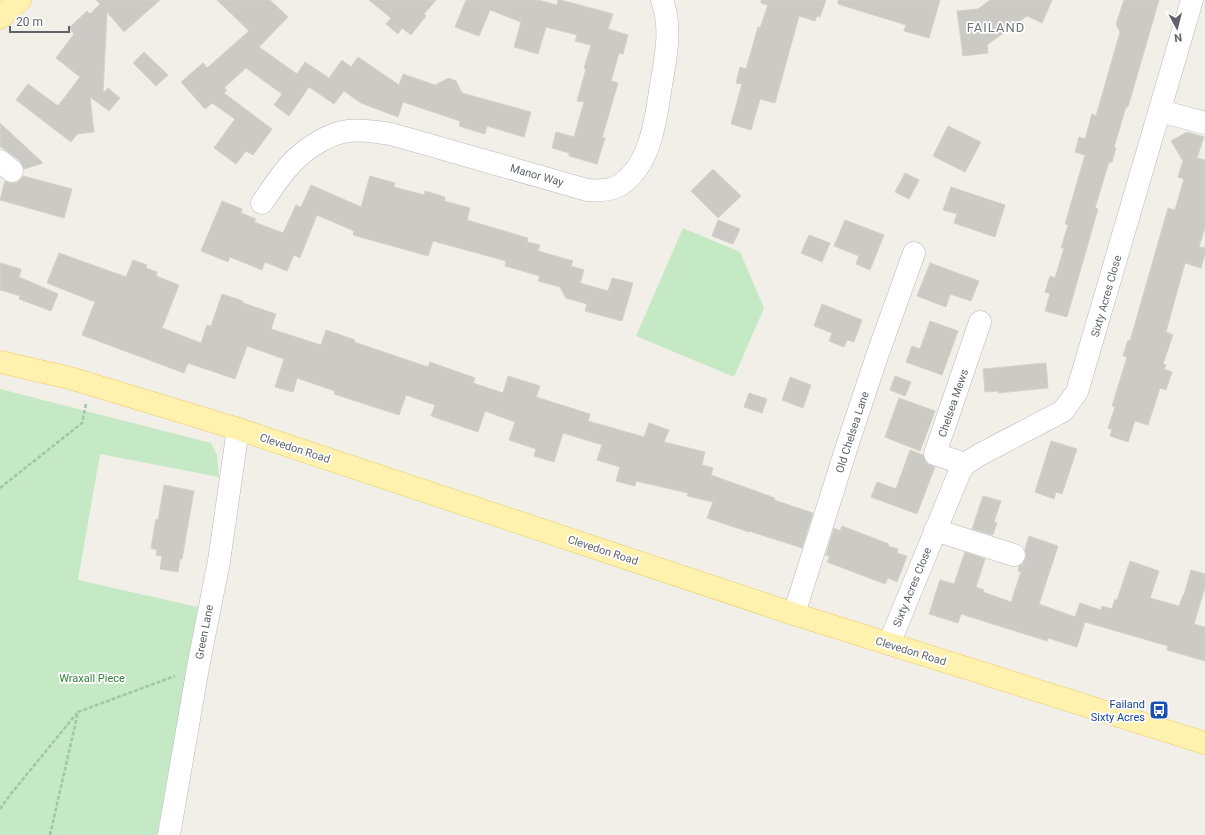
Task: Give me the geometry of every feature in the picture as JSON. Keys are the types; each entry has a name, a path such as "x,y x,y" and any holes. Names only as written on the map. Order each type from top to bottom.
{"main road":[{"path":"0,18 20,0"},
{"name":"Clevedon Road","path":"0,362 70,378 238,429 794,614 1205,743"}],"street":[{"name":"Manor Way","path":"262,203 271,177 284,172 300,155 319,142 346,131 357,130 391,134 587,190 604,191 620,185 632,174 641,161 650,141 655,122 667,47 665,9 662,0"},
{"name":"Sixty Acres Close","path":"889,644 935,530 960,471 965,464 979,455 1056,415 1068,406 1077,392 1192,0"},
{"path":"1160,111 1205,123"},
{"name":"Old Chelsea Lane","path":"794,614 853,428 914,253"},
{"name":"Chelsea Mews","path":"965,464 935,454 980,322"},
{"name":"Green Lane","path":"169,835 198,667 220,561 238,429"},
{"path":"935,530 1014,555"}],"path":[{"path":"0,488 82,423 91,384"},
{"path":"0,809 78,712 198,667"},
{"path":"50,835 78,712"}],"green space":[{"path":"683,228 740,252 764,308 734,377 636,336"},
{"name":"Wraxall Piece","path":"0,389 211,443 217,455 219,477 100,454 78,580 198,607 157,835 0,835"}],"building":[{"path":"96,0 160,0 124,32 107,12 103,93 108,88 120,98 109,111 90,97 94,132 77,134 71,142 16,100 28,84 58,106 80,77 56,58 74,34 69,28 87,11 90,14 100,4"},
{"path":"217,0 270,0 288,17 259,47 297,74 305,62 329,78 342,60 351,67 358,57 399,85 403,74 435,85 449,78 456,81 462,93 531,112 524,137 487,126 485,134 459,126 460,121 403,102 398,117 361,103 344,91 334,104 309,87 289,116 274,105 282,94 246,68 224,88 227,90 224,93 272,129 253,155 246,151 236,164 214,148 235,119 212,103 205,109 181,82 203,63 207,68 249,31"},
{"path":"369,0 436,0 424,14 426,16 411,35 402,28 398,34 386,24 391,18"},
{"path":"466,0 538,0 557,5 558,0 561,0 613,14 608,29 628,35 623,54 619,53 611,81 618,83 602,138 605,138 597,164 569,156 569,153 552,148 556,132 574,137 584,102 577,101 586,69 584,68 591,45 575,41 577,35 546,27 538,54 514,47 521,22 490,10 479,36 455,27"},
{"path":"761,0 826,0 820,17 817,16 815,21 799,16 775,103 760,99 751,130 731,124 742,84 736,83 740,67 746,69 758,27 760,28 768,5 761,3"},
{"path":"838,0 940,0 929,38 904,31 906,25 838,4"},
{"path":"990,0 1052,0 1042,23 1027,16 987,45 988,53 963,56 957,11 978,9"},
{"path":"1124,0 1159,0 1128,107 1126,107 1114,147 1116,148 1112,162 1109,162 1095,208 1098,209 1067,317 1045,311 1050,294 1045,292 1050,276 1055,278 1064,248 1061,248 1068,225 1065,224 1085,155 1075,152 1079,137 1085,139 1092,114 1096,116 1120,32 1116,24"},
{"path":"144,52 168,75 156,86 133,63"},
{"path":"0,123 43,163 24,169 20,161 0,146"},
{"path":"948,126 981,142 965,172 933,156"},
{"path":"1187,132 1204,137 1197,158 1205,160 1205,227 1199,247 1205,248 1205,254 1201,268 1185,263 1166,332 1173,335 1163,364 1166,365 1164,369 1172,372 1166,390 1160,388 1148,425 1135,421 1128,442 1110,436 1112,430 1108,428 1115,407 1112,406 1127,357 1123,356 1128,340 1130,341 1168,208 1175,210 1184,179 1178,177 1183,161 1171,141"},
{"path":"713,169 741,196 718,218 691,191"},
{"path":"905,173 919,180 909,199 895,192"},
{"path":"23,176 72,189 64,218 0,200 5,181 16,183"},
{"path":"370,176 395,183 394,187 424,195 425,191 445,197 444,201 470,208 467,220 528,238 527,242 540,245 538,251 573,261 571,266 584,270 580,283 608,291 612,278 633,283 622,321 585,311 587,304 566,298 560,287 538,281 540,276 505,266 506,261 433,241 428,256 353,235 354,231 317,215 300,258 294,255 287,271 265,262 262,270 230,257 228,262 201,251 222,201 242,209 241,213 256,219 254,222 283,233 296,205 301,207 311,185 361,207"},
{"path":"951,187 1005,205 995,237 954,223 957,214 943,210"},
{"path":"718,220 740,229 733,244 712,236"},
{"path":"845,220 884,235 870,270 856,264 859,256 834,246"},
{"path":"809,235 830,243 822,262 801,253"},
{"path":"59,253 126,277 133,260 147,265 146,268 157,272 156,276 179,285 162,328 201,343 207,325 211,326 222,294 276,314 271,329 321,345 326,330 355,340 354,342 428,367 430,362 475,378 473,383 503,393 508,376 540,386 536,397 590,414 588,421 644,437 649,423 669,430 664,442 705,452 702,465 713,468 711,475 775,498 774,500 813,513 802,548 707,518 713,502 687,496 688,493 636,481 635,486 616,481 620,467 597,460 602,445 563,433 554,462 534,456 536,449 509,440 515,422 485,411 478,432 431,416 435,405 406,395 399,415 334,394 335,391 297,378 293,392 275,387 284,359 247,346 235,379 188,363 184,373 82,335 95,302 47,283"},
{"path":"0,263 21,269 19,277 58,294 51,311 19,299 20,296 0,290"},
{"path":"930,263 979,281 971,301 950,294 946,307 917,296"},
{"path":"822,304 862,320 854,342 847,340 844,347 829,341 832,333 814,326"},
{"path":"930,321 958,331 942,375 906,362 912,346 920,349"},
{"path":"1046,363 1048,388 998,393 998,391 985,392 983,369"},
{"path":"895,376 911,382 905,396 890,390"},
{"path":"790,377 811,385 803,408 782,400"},
{"path":"749,393 767,399 762,413 744,407"},
{"path":"899,398 935,411 920,451 885,437"},
{"path":"1051,441 1077,449 1062,494 1056,492 1054,499 1035,492"},
{"path":"910,450 923,455 926,463 935,467 917,514 871,497 877,482 896,489"},
{"path":"164,485 194,491 182,559 180,559 178,572 160,569 162,556 156,555 157,550 151,548"},
{"path":"983,496 1001,501 994,522 997,523 993,535 972,529"},
{"path":"842,526 889,544 888,546 898,549 897,553 907,556 897,582 888,578 885,584 827,562 830,557 826,555 834,528 840,531"},
{"path":"1029,536 1058,546 1039,604 1075,617 1080,603 1101,610 1102,606 1112,609 1115,599 1117,600 1130,561 1159,571 1150,598 1179,606 1184,595 1191,570 1205,574 1205,587 1194,624 1205,627 1205,661 1167,650 1168,646 1085,622 1077,647 1048,638 1047,641 961,614 958,623 929,614 940,580 954,584 965,552 985,559 976,587 984,590 983,592 1011,602 1021,572 1018,571 1019,566 1023,564 1026,558 1025,549"}],"place":[{"name":"Failand Sixty Acres","path":"1159,710"}],"district":[{"name":"FAILAND","path":"996,27"}]}
